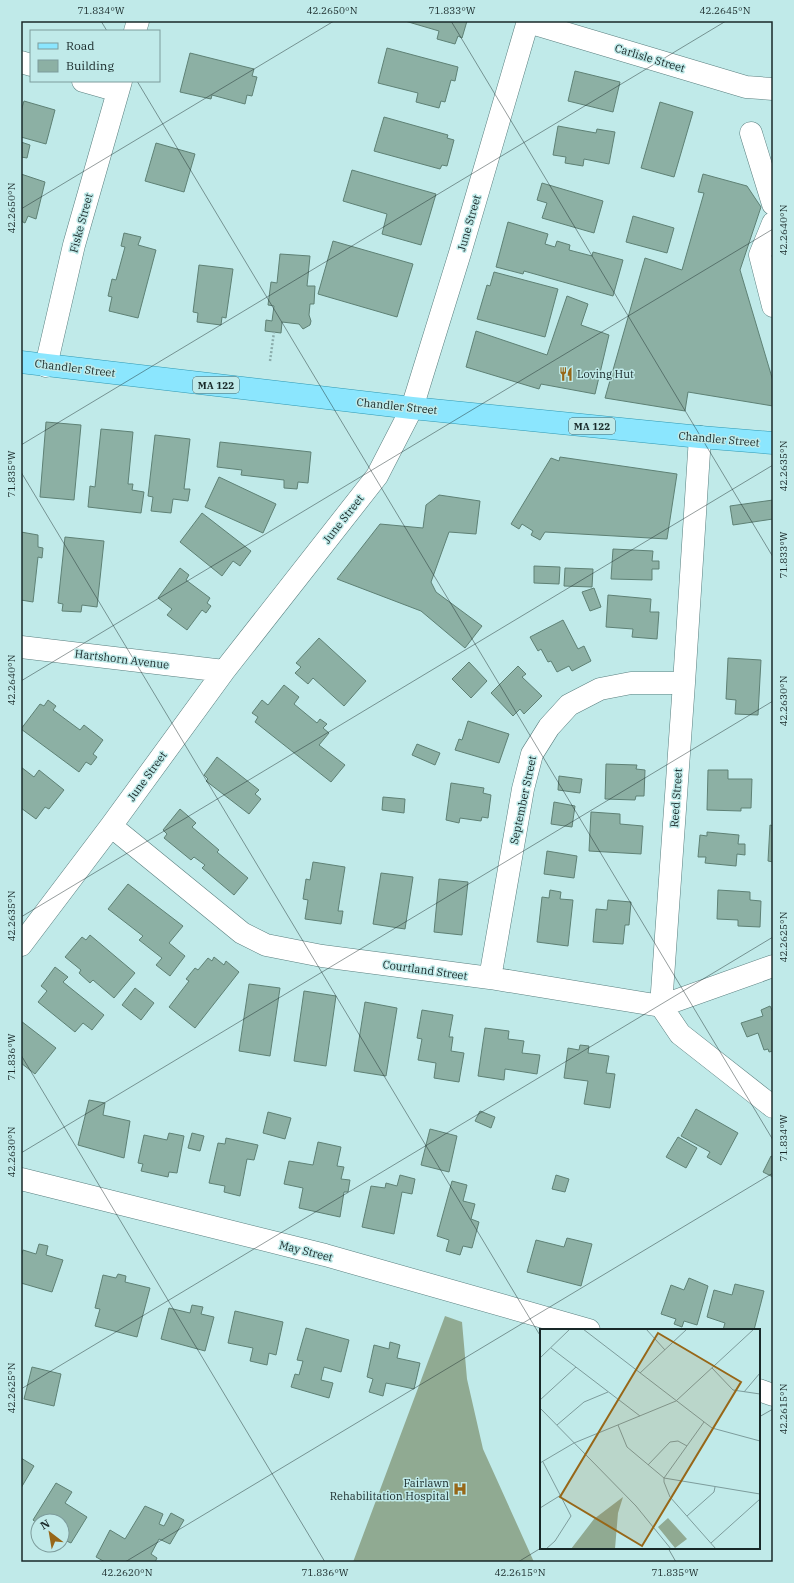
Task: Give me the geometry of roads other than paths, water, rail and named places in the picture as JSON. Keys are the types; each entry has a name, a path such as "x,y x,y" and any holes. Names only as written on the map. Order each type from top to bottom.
{"main road":[{"name":"Chandler Street","path":"21,362 412,408 700,438 773,443"}],"street":[{"name":"Carlisle Street","path":"528,22 746,86 773,89"},
{"name":"June Street","path":"21,945 111,826 224,671 377,476 412,408 460,253 528,22"},
{"path":"90,82 119,86"},
{"name":"Fiske Street","path":"46,366 74,245 119,86"},
{"path":"751,133 773,204"},
{"path":"773,223 766,253 773,306"},
{"name":"Reed Street","path":"661,1006 700,438"},
{"name":"Hartshorn Avenue","path":"21,647 224,671"},
{"name":"September Street","path":"490,978 523,789 532,754 549,727 569,705 600,689 631,683 684,683"},
{"name":"Courtland Street","path":"111,826 242,933 266,945 322,956 490,978 661,1006 773,966"},
{"path":"661,1006 680,1034 773,1107"},
{"name":"May Street","path":"21,1179 325,1255 585,1329"},
{"path":"760,1390 773,1395"}],"place":[{"name":"Loving Hut","path":"566,374"},
{"name":"Fairlawn Rehabilitation Hospital","path":"460,1489"}]}
